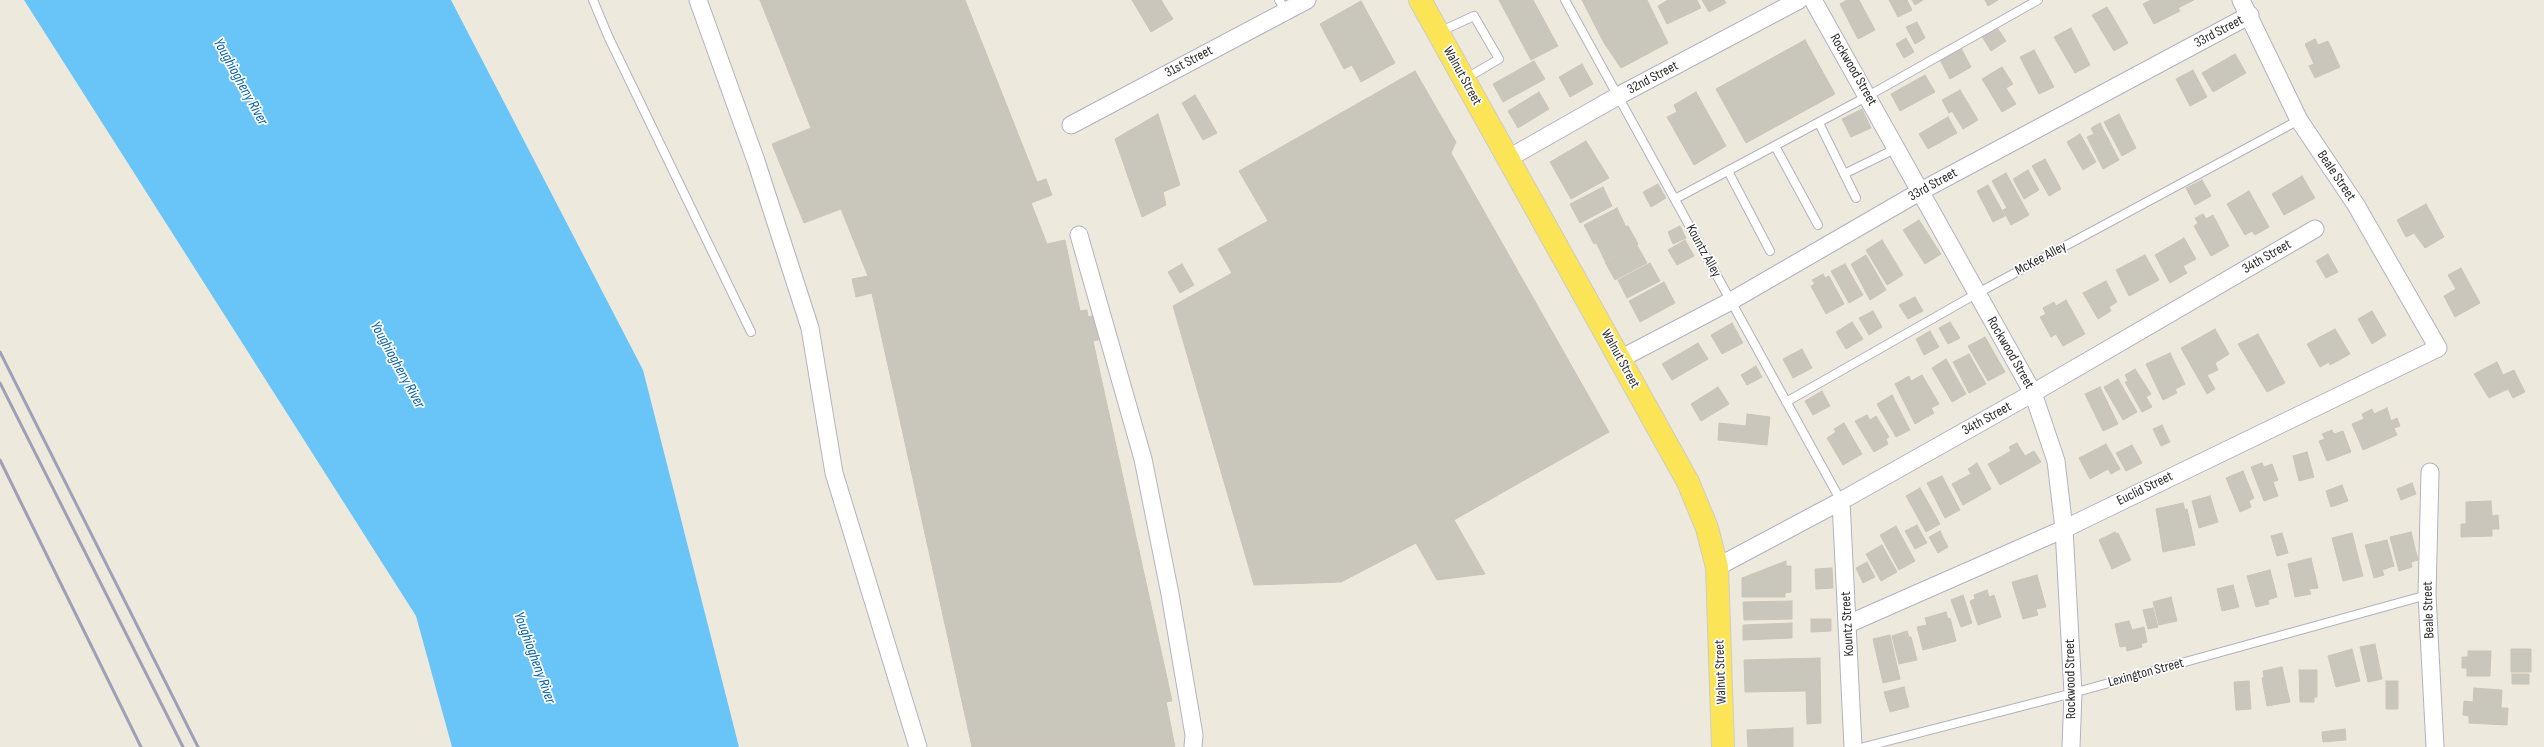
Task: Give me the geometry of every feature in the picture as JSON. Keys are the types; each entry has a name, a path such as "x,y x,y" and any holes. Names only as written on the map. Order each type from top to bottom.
{"main road":[{"name":"Walnut Street","path":"1420,0 1688,482 1707,528 1717,567 1723,747"}],"street":[{"path":"698,0 756,161 810,328 834,473 918,747"},
{"name":"31st Street","path":"1071,125 1282,6 1306,0"},
{"name":"32nd Street","path":"1509,158 1618,96 1800,0"},
{"name":"Rockwood Street","path":"1814,0 1921,191 1976,294 2033,393 2056,461 2064,529 2073,693 2071,747"},
{"name":"Beale Street","path":"2241,0 2250,15 2299,120 2356,205 2438,348"},
{"name":"33rd Street","path":"1620,359 1731,301 1921,191 2250,15"},
{"name":"34th Street","path":"1717,567 1841,502 2033,393 2315,229"},
{"path":"1079,235 1142,459 1175,626 1194,735 1193,747"},
{"name":"Euclid Street","path":"1848,624 2064,529 2438,348"},
{"name":"Beale Street","path":"2430,472 2427,595 2435,747"},
{"name":"Kountz Street","path":"1841,502 1853,747"}],"lane":[{"path":"593,0 608,36 751,332"},
{"name":"Kountz Alley","path":"1565,0 1841,502"},
{"path":"1675,199 1868,96 2038,0"},
{"path":"1438,32 1474,16 1500,59 1464,79"},
{"name":"McKee Alley","path":"1786,402 1976,294 2299,120"},
{"path":"1819,122 1856,198"},
{"path":"1775,146 1818,225"},
{"path":"1844,174 1897,148"},
{"path":"1728,171 1770,251"},
{"name":"Lexington Street","path":"1864,747 2073,693 2427,595"}],"water":[{"name":"Youghiogheny River","path":"24,0 451,0 643,370 739,747 452,747 416,616"}],"building":[{"path":"760,0 965,0 1037,182 1046,179 1052,195 1031,203 1047,244 1065,240 1080,311 1087,310 1088,317 1096,315 1102,339 1093,341 1172,701 1166,702 1175,747 972,747 872,293 856,297 852,279 868,276 841,209 804,223 772,144 811,128"},
{"path":"1132,0 1161,0 1173,19 1151,32"},
{"path":"1499,0 1533,0 1558,46 1531,60"},
{"path":"1582,0 1647,0 1668,43 1621,68 1604,43"},
{"path":"1668,0 1697,0 1701,8 1667,24 1658,6"},
{"path":"1702,0 1724,0 1726,3 1709,12"},
{"path":"1847,0 1859,0 1875,30 1858,39 1840,4"},
{"path":"1889,0 1907,0 1912,10 1898,17"},
{"path":"1912,0 1923,0 1915,5"},
{"path":"1985,0 1998,0 1988,6"},
{"path":"2151,0 2194,0 2178,8 2180,11 2154,24 2143,4"},
{"path":"1361,1 1395,63 1361,82 1352,65 1344,69 1320,24"},
{"path":"2107,7 2128,43 2114,51 2092,15"},
{"path":"1917,22 1925,38 1915,44 1906,27"},
{"path":"1996,26 2006,41 1991,51 1981,35"},
{"path":"2071,28 2090,65 2075,73 2054,37"},
{"path":"1906,38 1914,52 1904,58 1896,44"},
{"path":"2315,39 2318,45 2328,41 2340,67 2315,78 2309,66 2314,64 2305,44"},
{"path":"1805,40 1835,94 1746,143 1716,89"},
{"path":"1961,48 1971,67 1950,79 1940,60"},
{"path":"2034,50 2054,87 2039,94 2020,57"},
{"path":"2235,54 2246,73 2213,92 2202,73"},
{"path":"1534,61 1545,79 1503,102 1493,84"},
{"path":"1582,64 1593,84 1570,97 1559,77"},
{"path":"2002,67 2013,84 2006,88 2016,104 2002,112 1982,79"},
{"path":"2193,70 2207,97 2190,106 2176,79"},
{"path":"1415,71 1456,142 1451,153 1609,432 1454,520 1485,574 1437,580 1416,543 1341,582 1254,585 1173,306 1232,273 1218,249 1268,221 1239,171"},
{"path":"1925,75 1935,92 1900,111 1891,94"},
{"path":"1960,90 1978,120 1963,129 1952,111 1949,113 1942,100"},
{"path":"1539,92 1549,109 1518,128 1508,111"},
{"path":"1696,92 1726,146 1694,165 1667,117 1677,112 1674,105"},
{"path":"1195,95 1217,133 1203,140 1182,103"},
{"path":"1862,109 1871,128 1851,137 1842,119"},
{"path":"1158,114 1180,185 1163,192 1166,205 1142,217 1115,139"},
{"path":"2119,114 2136,148 2122,156 2104,122"},
{"path":"1948,117 1957,133 1928,149 1919,134"},
{"path":"2100,123 2119,160 2103,169 2087,137 2094,134 2091,128"},
{"path":"2080,134 2096,162 2083,170 2067,142"},
{"path":"1586,141 1609,178 1571,199 1550,162"},
{"path":"2045,159 2061,189 2049,196 2032,166"},
{"path":"2028,170 2039,190 2024,199 2013,179"},
{"path":"2006,173 2029,215 2011,225 2003,210 2007,208 1992,181"},
{"path":"2302,176 2315,198 2284,215 2272,194"},
{"path":"2202,180 2211,196 2195,205 2186,188"},
{"path":"1658,184 1666,198 1651,207 1643,192"},
{"path":"1988,185 2005,216 1993,222 1977,191"},
{"path":"1603,187 1612,206 1580,223 1570,204"},
{"path":"2249,191 2269,227 2255,235 2252,231 2245,235 2227,204"},
{"path":"2426,204 2444,237 2425,248 2414,233 2406,237 2397,220"},
{"path":"1617,208 1626,227 1594,244 1584,225"},
{"path":"2203,214 2206,219 2213,215 2229,246 2211,256 2194,226 2198,223 2195,218"},
{"path":"1919,220 1941,254 1925,264 1903,230"},
{"path":"1628,226 1638,244 1605,261 1596,242"},
{"path":"1680,226 1686,238 1673,244 1668,232"},
{"path":"2184,238 2196,259 2183,266 2187,273 2170,283 2155,255"},
{"path":"1685,240 1694,256 1677,265 1668,250"},
{"path":"1882,240 1903,275 1887,285 1866,250"},
{"path":"1637,245 1647,263 1615,280 1605,262"},
{"path":"2328,254 2338,272 2326,278 2316,261"},
{"path":"1866,255 1886,290 1870,300 1851,264"},
{"path":"2145,255 2159,280 2129,296 2116,270"},
{"path":"1650,263 1660,281 1627,298 1618,280"},
{"path":"1182,264 1194,285 1180,293 1168,272"},
{"path":"1845,264 1863,295 1849,303 1831,271"},
{"path":"2461,268 2480,303 2455,317 2444,296 2456,289 2448,275"},
{"path":"1823,274 1825,278 1829,276 1844,304 1826,314 1811,286 1815,284 1812,280"},
{"path":"2106,281 2117,302 2109,307 2111,311 2098,319 2083,293"},
{"path":"1664,282 1675,303 1640,322 1629,301"},
{"path":"1915,297 1923,311 1908,319 1899,305"},
{"path":"2066,300 2085,334 2063,346 2056,334 2051,337 2040,317 2046,314 2043,308 2054,302 2056,306"},
{"path":"1873,311 1882,327 1869,335 1859,318"},
{"path":"2372,311 2386,335 2372,344 2358,319"},
{"path":"1852,322 1863,339 1846,349 1836,332"},
{"path":"1950,322 1960,338 1948,344 1939,328"},
{"path":"1732,323 1743,343 1722,354 1711,335"},
{"path":"2215,329 2229,354 2215,363 2218,370 2207,375 2215,389 2207,394 2181,348"},
{"path":"2335,329 2350,354 2330,365 2329,362 2320,367 2307,344"},
{"path":"1930,331 1939,347 1924,355 1916,339"},
{"path":"2258,334 2285,383 2267,392 2238,344"},
{"path":"1985,337 2005,372 1988,381 1968,346"},
{"path":"1698,343 1708,359 1672,380 1662,364"},
{"path":"1802,349 1812,368 1793,378 1783,359"},
{"path":"2170,353 2185,384 2175,389 2177,393 2163,400 2146,364"},
{"path":"1969,354 1986,384 1969,393 1953,362"},
{"path":"1946,359 1966,394 1952,402 1932,368"},
{"path":"2497,362 2503,375 2514,370 2525,392 2513,398 2508,389 2489,398 2474,374"},
{"path":"1756,366 1762,377 1747,385 1741,375"},
{"path":"2135,369 2151,394 2146,397 2152,407 2142,412 2125,382 2128,381 2125,375"},
{"path":"1922,375 1939,404 1931,408 1934,413 1915,424 1895,384 1909,376 1911,381"},
{"path":"2118,379 2137,412 2123,420 2104,387"},
{"path":"1718,387 1729,404 1701,421 1691,404"},
{"path":"2100,387 2118,424 2103,431 2085,394"},
{"path":"1822,391 1830,406 1813,415 1805,401"},
{"path":"1892,395 1910,430 1896,437 1877,404"},
{"path":"2387,408 2391,421 2397,418 2400,426 2394,428 2397,435 2363,450 2352,424 2364,419 2362,414 2372,409 2374,414"},
{"path":"1747,414 1770,417 1767,445 1718,440 1719,423 1746,426"},
{"path":"1867,415 1870,420 1876,416 1889,437 1886,439 1888,444 1874,452 1855,421"},
{"path":"1844,423 1862,454 1843,465 1827,438 1836,432 1834,429"},
{"path":"2162,425 2170,442 2161,446 2153,429"},
{"path":"2332,430 2334,434 2343,431 2351,452 2327,461 2319,441 2325,439 2322,434"},
{"path":"2017,443 2025,456 2034,451 2041,462 2000,485 1988,464 2011,451 2009,447"},
{"path":"2106,444 2120,469 2111,474 2108,469 2090,479 2079,458"},
{"path":"2132,445 2142,463 2126,471 2116,453"},
{"path":"2307,452 2314,477 2299,481 2293,456"},
{"path":"1977,463 1991,489 1963,505 1952,484 1971,474 1968,469"},
{"path":"2262,463 2264,467 2272,464 2278,480 2273,482 2278,496 2264,501 2251,467"},
{"path":"2243,471 2254,498 2249,501 2251,507 2240,512 2226,478"},
{"path":"1942,476 1960,510 1945,518 1927,483"},
{"path":"2412,483 2416,494 2401,500 2397,489"},
{"path":"2342,485 2348,501 2331,507 2326,491"},
{"path":"1920,488 1940,524 1926,532 1906,496"},
{"path":"2210,496 2218,522 2199,528 2192,501"},
{"path":"2491,501 2492,516 2498,515 2499,529 2492,529 2492,536 2461,537 2461,524 2466,524 2466,502"},
{"path":"2183,503 2185,510 2187,509 2195,545 2163,552 2156,509"},
{"path":"1917,525 1927,543 1915,549 1905,531"},
{"path":"1896,526 1915,561 1899,570 1880,535"},
{"path":"1940,531 1948,547 1938,553 1929,537"},
{"path":"2115,532 2116,534 2118,533 2131,560 2112,569 2099,540"},
{"path":"2411,532 2418,560 2411,562 2412,567 2399,571 2390,537"},
{"path":"2282,533 2288,553 2277,556 2271,536"},
{"path":"2352,533 2363,576 2343,581 2332,538"},
{"path":"2387,540 2394,566 2382,570 2384,575 2374,578 2365,545"},
{"path":"1882,545 1897,572 1881,581 1866,554"},
{"path":"2311,558 2318,588 2309,589 2311,594 2295,597 2288,564"},
{"path":"1786,561 1786,566 1791,566 1791,592 1785,593 1785,597 1742,597 1742,578"},
{"path":"1867,562 1875,577 1863,583 1856,568"},
{"path":"1832,568 1833,588 1816,589 1815,569"},
{"path":"2270,570 2277,597 2268,600 2269,604 2256,607 2247,576"},
{"path":"2037,575 2046,607 2036,609 2038,615 2023,619 2012,582"},
{"path":"2233,585 2239,607 2222,611 2217,589"},
{"path":"1987,590 1989,597 1994,595 2001,617 1978,625 1970,601 1975,599 1974,595"},
{"path":"1963,595 1972,623 1961,627 1951,600"},
{"path":"2171,597 2177,621 2159,625 2153,602"},
{"path":"1792,601 1792,619 1744,620 1743,602"},
{"path":"2153,608 2158,627 2148,629 2143,610"},
{"path":"1946,612 1948,619 1950,618 1956,641 1923,650 1917,627 1927,625 1925,618"},
{"path":"1811,619 1831,619 1831,631 1811,632"},
{"path":"2129,621 2132,630 2144,627 2147,642 2141,644 2142,647 2127,651 2126,646 2120,647 2115,624"},
{"path":"1792,623 1792,638 1743,640 1743,625"},
{"path":"1907,631 1909,637 1911,637 1917,660 1899,664 1892,636"},
{"path":"1890,635 1900,679 1883,683 1873,639"},
{"path":"2375,644 2382,679 2368,682 2360,647"},
{"path":"2352,649 2360,681 2336,687 2328,656"},
{"path":"2511,649 2531,649 2531,672 2511,672"},
{"path":"2468,651 2491,651 2490,676 2467,676 2467,668 2462,668 2462,657 2468,657"},
{"path":"1820,658 1821,723 1807,724 1806,691 1745,692 1744,660"},
{"path":"2282,667 2290,702 2267,706 2262,678 2264,677 2263,671"},
{"path":"2299,670 2317,670 2317,697 2314,697 2314,702 2300,702"},
{"path":"2512,674 2529,674 2529,684 2512,684"},
{"path":"2249,681 2251,709 2236,710 2234,682"},
{"path":"2386,681 2398,681 2398,709 2386,709"},
{"path":"1904,687 1909,707 1890,712 1884,692"},
{"path":"2474,688 2502,690 2501,708 2508,708 2507,725 2469,723 2469,716 2463,715 2464,701 2473,702"},
{"path":"1793,728 1793,747 1748,747 1747,730"},
{"path":"2345,729 2346,740 2323,742 2322,732"}],"railway":[{"path":"0,352 198,747"},
{"path":"0,383 183,747"},
{"path":"0,460 141,747"}]}
